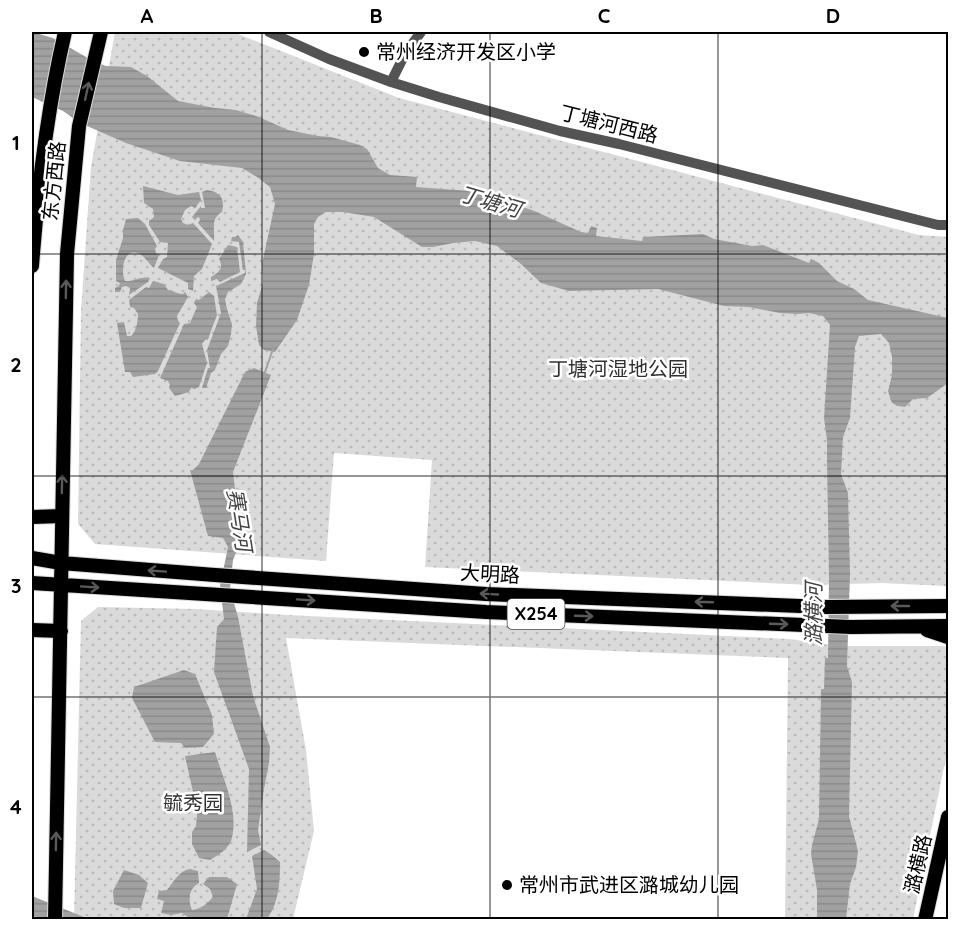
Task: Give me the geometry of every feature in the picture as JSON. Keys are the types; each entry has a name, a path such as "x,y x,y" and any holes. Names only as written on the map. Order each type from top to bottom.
{"main road":[{"name":"东方西路","path":"55,920 67,254 79,126 101,32"},
{"name":"东方西路","path":"32,266 37,196 49,109 64,36"},
{"path":"32,517 62,516"},
{"name":"大明路","path":"32,558 61,563 249,578 486,594 851,608 948,606"},
{"name":"大明路","path":"32,583 486,612 851,627 948,626"},
{"path":"917,626 948,638"},
{"path":"32,630 61,631"},
{"name":"潞横路","path":"924,920 948,817"},
{"name":"潞横路","path":"933,920 948,854"}],"street":[{"name":"丁塘河西路","path":"269,32 329,59 439,97 560,131 620,144 938,225 948,225"},
{"path":"391,82 405,54 421,32"}],"green space":[{"name":"丁塘河湿地公园","path":"115,32 233,32 399,98 919,235 948,237 948,586 881,583 812,585 425,567 432,460 334,453 326,561 95,544 78,524 81,310 91,167"},
{"name":"毓秀园","path":"98,607 196,609 789,639 839,646 948,647 948,755 913,919 785,919 788,658 286,638 306,750 314,831 293,919 74,920 81,621"}],"water":[{"name":"丁塘河","path":"32,32 53,38 106,66 131,67 147,76 178,101 236,110 288,130 331,137 360,145 367,149 378,168 390,175 417,177 416,187 470,191 472,187 478,188 477,194 532,210 581,232 588,233 591,226 597,228 596,236 642,241 643,237 703,234 714,239 752,246 763,245 809,263 811,259 819,263 837,281 854,289 868,300 948,318 948,383 927,398 913,399 905,407 892,403 888,391 892,375 889,343 881,334 859,336 855,347 850,418 843,437 841,474 848,493 850,574 847,666 852,682 849,816 858,851 856,867 850,884 846,919 817,919 817,890 811,854 819,819 821,689 824,689 825,658 828,658 827,440 824,418 830,325 823,316 724,306 658,289 569,291 541,283 497,246 475,241 422,247 374,217 326,212 318,217 314,224 314,254 309,285 297,320 275,352 264,350 259,345 256,326 257,303 263,283 262,264 275,204 270,187 242,168 180,161 126,143 80,123 63,111 32,97"},
{"path":"143,186 178,195 199,192 201,200 195,208 191,206 185,210 181,219 188,225 193,223 212,244 202,269 194,276 193,291 188,289 188,283 158,268 163,259 167,257 168,243 160,242 149,225 149,221 154,217 153,209 144,203"},
{"path":"207,190 219,194 223,203 222,212 214,221 214,241 198,223 199,217 194,219 192,217 201,206 205,208 202,192"},
{"path":"138,218 145,224 157,246 156,253 159,255 154,268 140,254 135,252 127,256 123,266 125,281 150,278 148,282 129,295 130,288 126,286 122,287 120,292 115,292 115,288 120,283 116,281 116,260 126,219"},
{"path":"238,235 243,242 246,274 241,284 228,292 225,299 232,324 228,346 211,373 206,388 202,388 208,368 210,368 207,350 221,313 216,286 245,273 239,242 231,241 232,237"},
{"path":"228,245 237,247 240,272 220,282 217,279 211,281 211,277 220,270 219,259"},
{"path":"153,281 164,284 168,290 181,294 185,292 188,297 177,316 180,323 158,371 155,374 133,377 130,372 125,372 117,323 124,322 127,336 133,334 138,314 134,308 130,307 129,300 146,287 149,288"},
{"path":"209,292 214,296 217,315 208,339 202,344 207,363 199,387 191,388 189,392 175,396 169,388 168,381 160,378 184,324 190,323 197,307 194,303 196,299 199,300"},
{"path":"254,368 271,375 233,472 241,541 233,560 230,589 238,617 253,696 270,747 258,830 261,845 247,852 249,769 214,672 217,627 224,619 220,586 228,547 223,538 208,536 190,470 199,464 245,372"},
{"path":"184,670 195,674 212,715 214,734 203,747 185,748 181,743 155,742 132,698 134,687"},
{"path":"215,752 232,807 233,830 227,847 210,860 199,858 192,844 192,832 196,826 197,815 195,792 193,792 185,756"},
{"path":"264,850 280,862 276,899 267,919 246,919 257,889 252,856"},
{"path":"190,869 198,871 199,883 195,885 190,895 192,910 204,906 213,897 210,889 203,884 209,877 227,877 237,884 227,919 191,919 182,913 171,915 161,913 164,901 157,899 159,891 167,890 180,874"},
{"path":"124,870 139,875 148,883 141,908 124,908 114,904 113,891"},
{"path":"32,896 91,919 44,919 32,916"}],"waterway":[{"name":"赛马河","path":"264,375 273,349"}],"place":[{"name":"常州经济开发区小学","path":"364,52"},
{"name":"常州市武进区潞城幼儿园","path":"507,885"}],"water label":[{"name":"潞横河","path":"814,614"}]}
